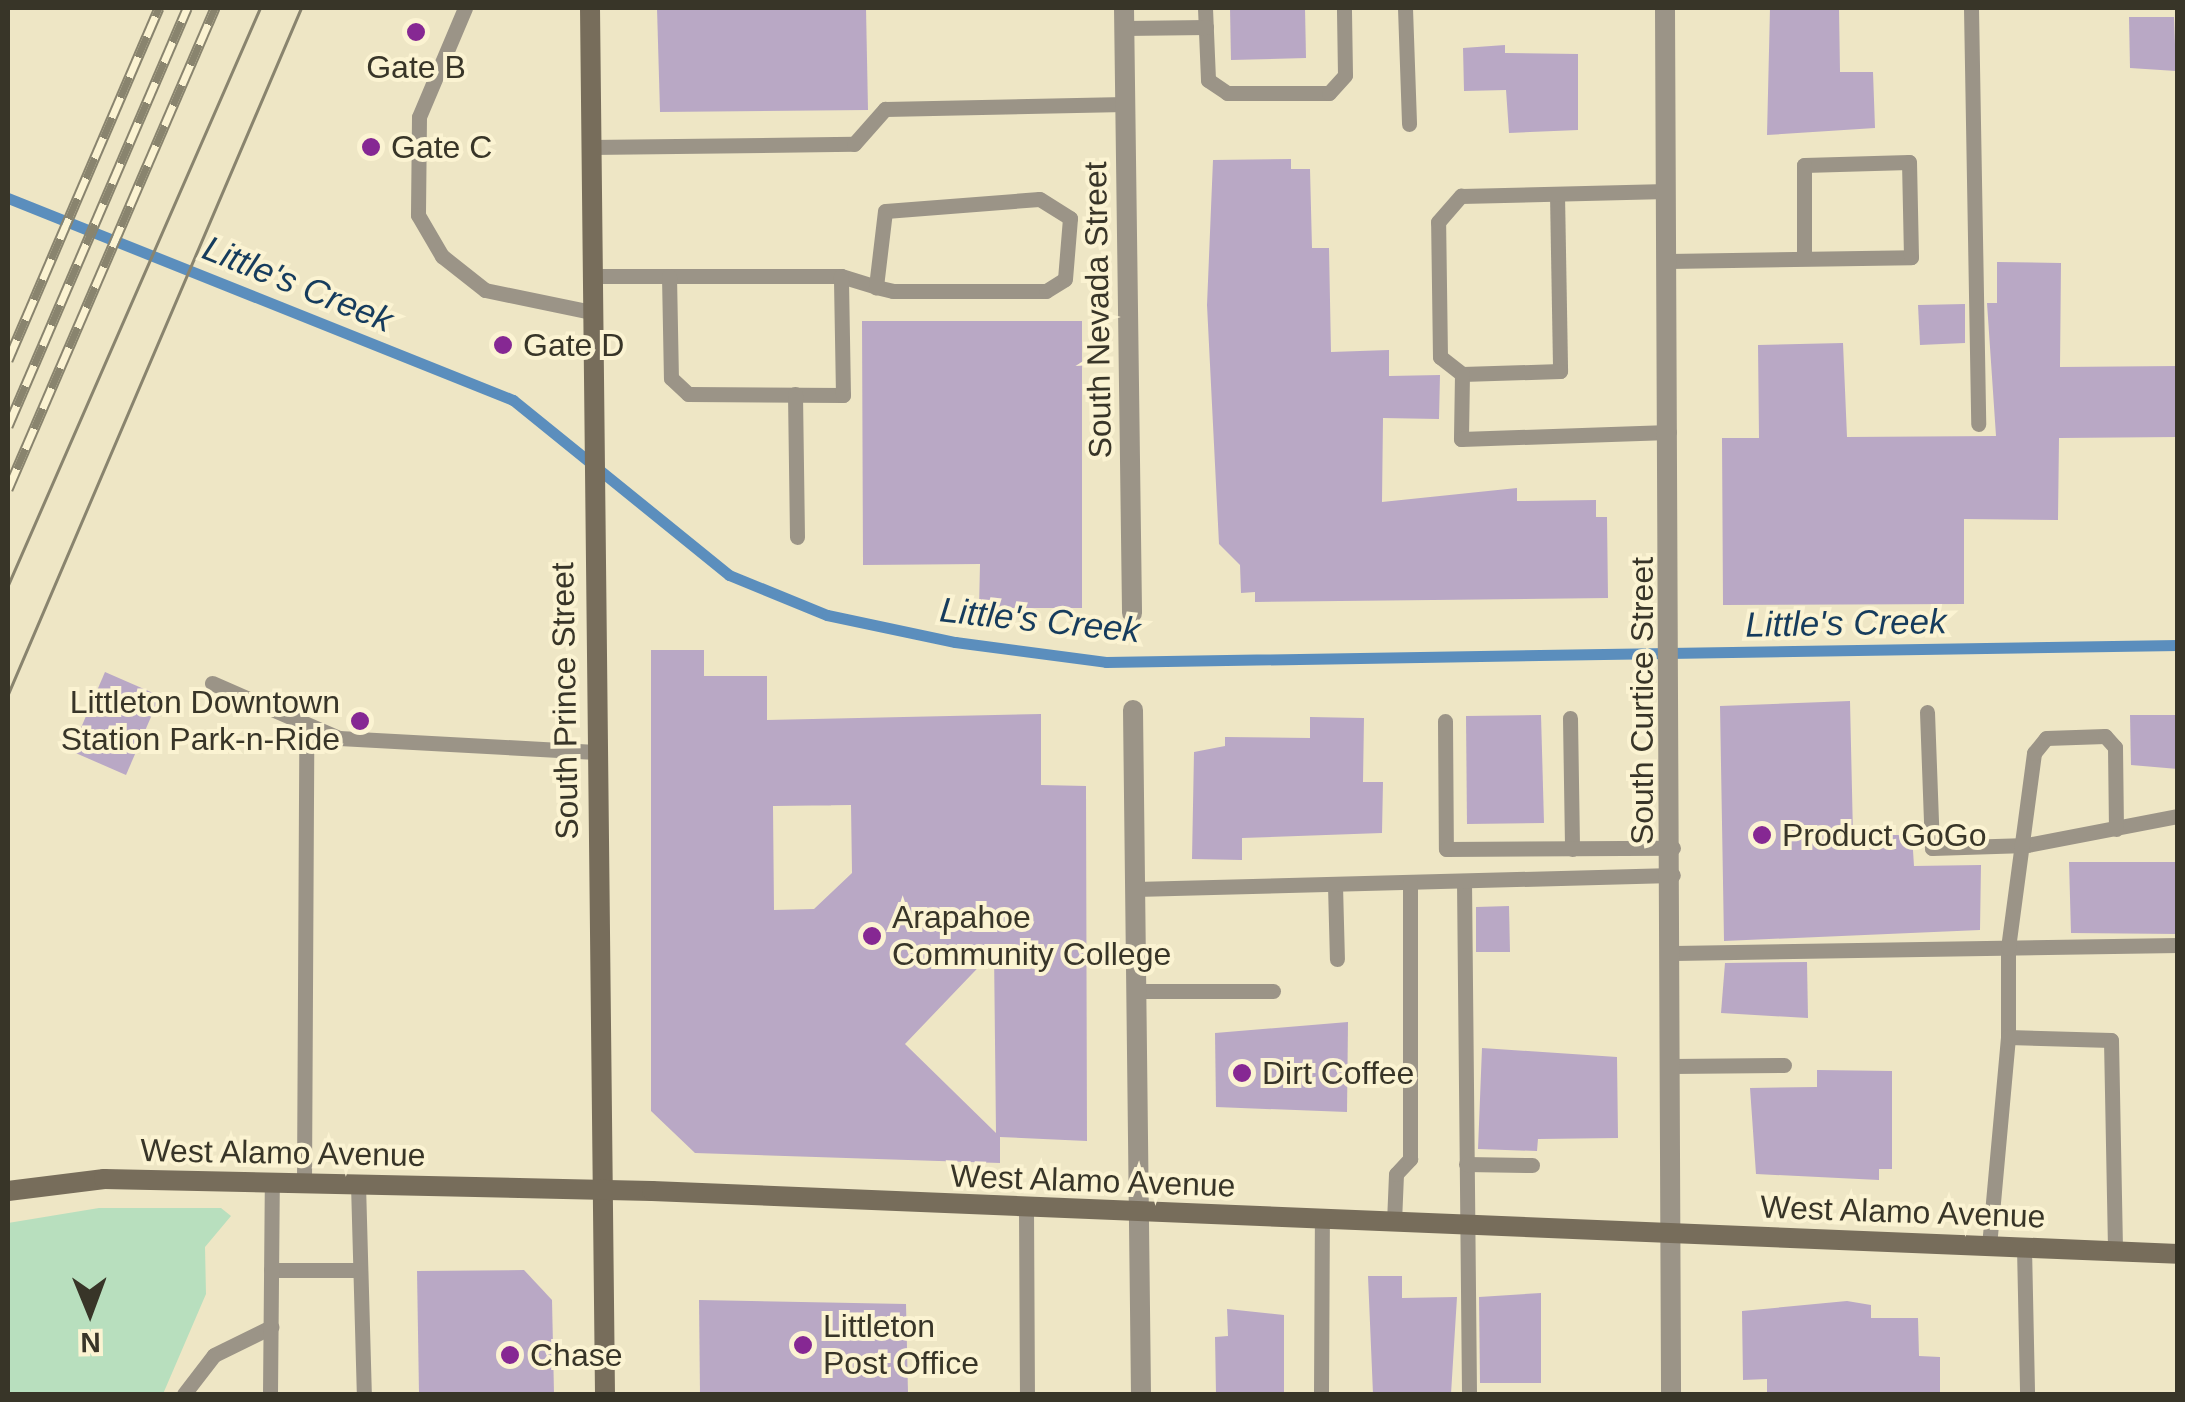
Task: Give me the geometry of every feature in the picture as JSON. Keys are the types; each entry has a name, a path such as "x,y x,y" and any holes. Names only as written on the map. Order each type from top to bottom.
{"main road":[{"name":"South Prince Street","path":"590,8 605,1394"},
{"name":"West Alamo Avenue","path":"8,1191 80,1179 600,1190 2178,1254"}],"street":[{"name":"South Curtice Street","path":"1665,8 1674,953 1671,1394"},
{"name":"South Nevada Street","path":"1124,18 1132,613"},
{"path":"1133,710 1141,1394"}],"lane":[{"path":"465,8 420,117 418,215 442,256 485,290 591,312"},
{"path":"1205,8 1208,80 1227,93 1329,92 1345,75 1344,8"},
{"path":"1404,8 1408,124"},
{"path":"1972,8 1978,424"},
{"path":"1124,18 1206,27"},
{"path":"590,147 854,144 885,109 1125,104"},
{"path":"1668,262 1911,256 1909,162 1804,165 1804,258"},
{"path":"1557,194 1560,372 1462,374 1440,357 1438,222 1461,196 1667,191"},
{"path":"590,276 841,276 876,286 1046,291 1065,279 1070,218 1039,200 896,207 876,228 876,286"},
{"path":"669,276 670,378 688,394 844,394 841,276"},
{"path":"1462,374 1461,438 1669,432"},
{"path":"795,394 797,538"},
{"path":"212,684 306,726 410,748 596,752"},
{"path":"1928,712 1932,848 2027,846 2178,816"},
{"path":"1570,718 1572,849"},
{"path":"1445,721 1446,849 1672,848"},
{"path":"304,1182 306,726"},
{"path":"1989,1246 2008,1038 2008,948 2027,846 2034,753 2046,738 2105,736 2115,747 2116,830"},
{"path":"1135,889 1673,876"},
{"path":"1464,881 1469,1394"},
{"path":"1394,1222 1396,1174 1410,1159 1410,882"},
{"path":"1335,884 1336,959"},
{"path":"1674,953 2178,944"},
{"path":"1136,991 1273,990"},
{"path":"2008,1038 2110,1040 2115,1251"},
{"path":"1672,1066 1784,1065"},
{"path":"1466,1164 1532,1164"},
{"path":"270,1394 272,1182"},
{"path":"358,1184 364,1394"},
{"path":"1026,1208 1027,1394"},
{"path":"1322,1220 1322,1394"},
{"path":"2024,1247 2027,1394"},
{"path":"271,1270 360,1270"},
{"path":"184,1394 214,1356 271,1327"}],"green space":[{"path":"99,1208 221,1208 231,1216 205,1247 206,1294 163,1394 8,1394 8,1223"}],"building":[{"path":"657,8 866,8 868,110 660,112"},
{"path":"1230,8 1305,8 1306,58 1231,60"},
{"path":"1770,8 1839,8 1840,72 1873,72 1875,128 1767,135"},
{"path":"2129,17 2174,17 2176,71 2130,68"},
{"path":"1505,45 1505,53 1578,54 1578,130 1509,133 1506,90 1464,91 1463,48"},
{"path":"1291,159 1291,169 1310,169 1312,248 1329,248 1331,352 1389,350 1389,376 1440,375 1439,419 1383,418 1382,502 1517,488 1517,501 1596,500 1596,517 1607,517 1608,598 1255,602 1255,592 1241,593 1240,565 1219,544 1207,305 1213,160"},
{"path":"1997,262 2061,263 2060,367 2178,366 2178,437 2059,438 2058,520 1964,519 1964,604 1723,605 1722,438 1759,438 1758,345 1843,343 1847,437 1996,436 1987,303 1997,303"},
{"path":"1965,304 1965,343 1920,345 1918,305"},
{"path":"862,321 1082,321 1082,608 979,608 980,564 863,565"},
{"name":"Arapahoe Community College","path":"651,650 704,650 704,676 767,676 767,720 1041,714 1041,785 1086,786 1087,1141 1000,1137 1000,1163 695,1153 651,1111","holes":["851,805 852,873 814,909 774,910 773,806","994,951 996,1133 905,1044"]},
{"path":"105,672 160,696 126,775 71,751"},
{"path":"1850,701 1853,835 1912,835 1914,866 1981,865 1980,930 1724,941 1720,706"},
{"path":"1541,715 1544,823 1467,824 1466,716"},
{"path":"2130,715 2178,715 2178,769 2131,765"},
{"path":"1310,717 1364,718 1363,782 1383,782 1382,833 1242,838 1242,860 1192,859 1194,752 1225,746 1225,737 1310,738"},
{"path":"2069,862 2178,862 2178,934 2071,933"},
{"path":"1509,906 1510,952 1476,952 1476,907"},
{"path":"1807,962 1808,1018 1721,1013 1725,963"},
{"path":"1348,1022 1347,1112 1216,1107 1215,1033"},
{"path":"1482,1048 1617,1057 1618,1138 1538,1139 1537,1151 1478,1149"},
{"path":"1817,1070 1892,1071 1892,1169 1879,1169 1879,1180 1756,1174 1750,1088 1817,1087"},
{"path":"524,1270 552,1300 554,1394 419,1394 417,1271"},
{"path":"1368,1276 1402,1276 1402,1298 1457,1297 1451,1394 1373,1394"},
{"path":"1541,1293 1541,1383 1480,1383 1479,1297"},
{"name":"Littleton Post Office","path":"699,1300 906,1304 908,1394 700,1394"},
{"path":"1847,1301 1871,1305 1871,1318 1918,1318 1919,1356 1940,1357 1940,1394 1767,1394 1767,1379 1743,1380 1742,1311"},
{"path":"1227,1309 1284,1315 1284,1394 1216,1394 1215,1337 1228,1336"}],"waterway":[{"name":"Little's Creek","path":"8,198 513,400 729,575 827,615 955,642 1106,662 2178,645"}],"tram line":[{"path":"8,585 260,8"},
{"path":"8,694 301,8"}],"railway":[{"path":"8,360 159,8"},
{"path":"8,426 187,8"},
{"path":"8,489 215,8"}],"place":[{"name":"Gate B","path":"416,32"},
{"name":"Gate C","path":"371,147"},
{"name":"Gate D","path":"503,345"},
{"name":"Littleton Downtown Station Park-n-Ride","path":"360,721"},
{"name":"Product GoGo","path":"1762,835"},
{"name":"Arapahoe Community College","path":"872,936"},
{"name":"Dirt Coffee","path":"1242,1073"},
{"name":"Littleton Post Office","path":"803,1345"},
{"name":"Chase","path":"510,1355"}]}
